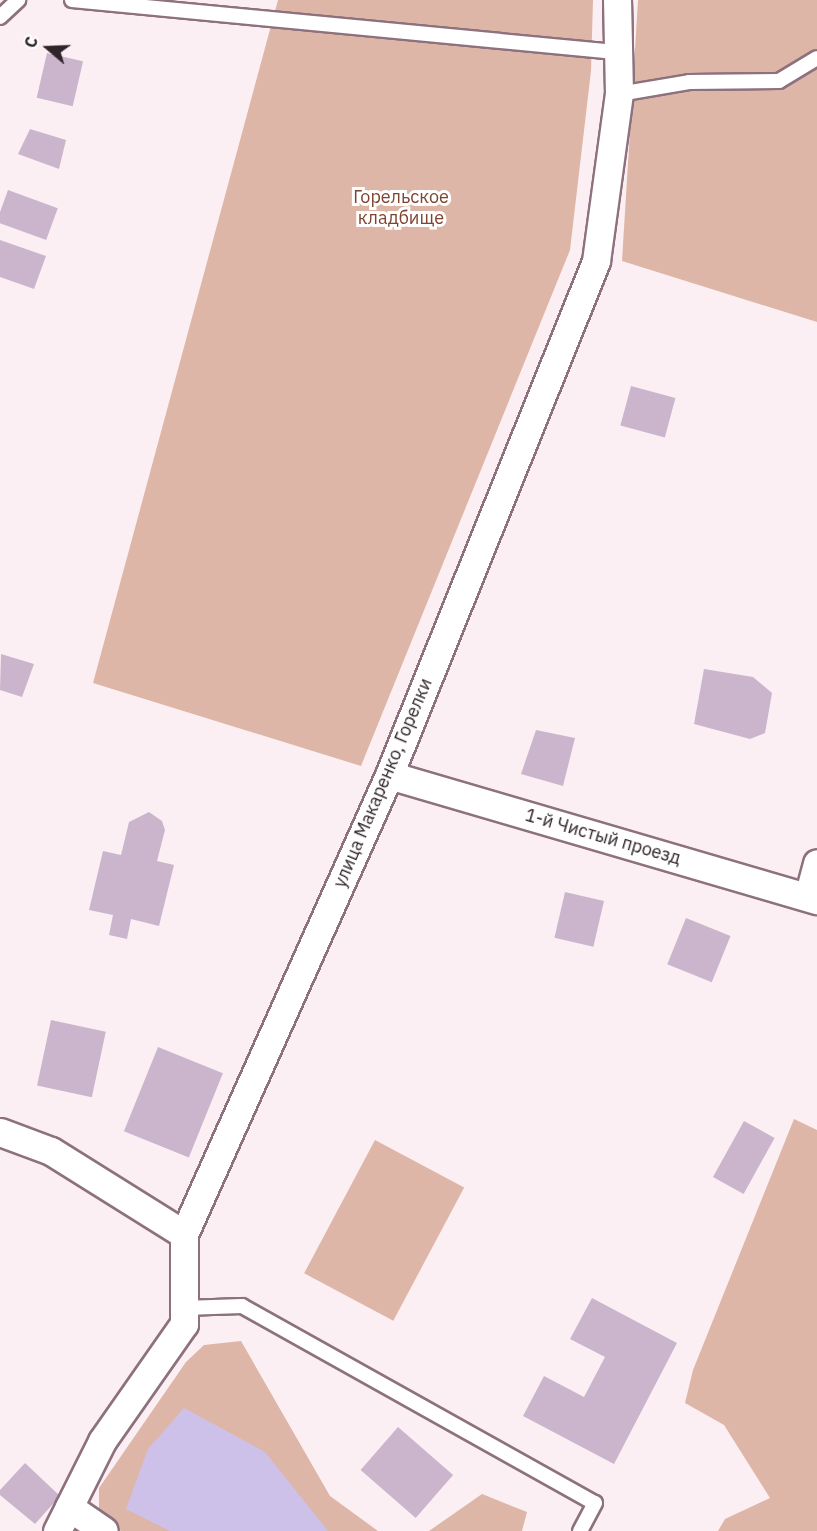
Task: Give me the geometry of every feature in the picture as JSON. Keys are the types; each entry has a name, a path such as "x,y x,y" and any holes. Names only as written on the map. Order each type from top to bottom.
{"street":[{"name":"улица Макаренко, Горелки","path":"57,1531 102,1441 184,1324 184,1234 388,775 596,261 619,94 616,52 617,0"},
{"name":"1-й Чистый проезд","path":"388,775 813,898"},
{"path":"813,898 817,862"},
{"path":"0,1132 51,1151 184,1234"},
{"path":"69,1507 104,1531"}],"lane":[{"path":"0,17 18,0"},
{"path":"72,0 616,52"},
{"path":"619,94 689,82 778,81 817,58"},
{"path":"184,1308 242,1306 585,1497 595,1503 580,1531"}],"green space":[{"name":"Горельское кладбище","path":"278,0 593,0 591,71 570,250 361,766 93,683"},
{"path":"638,0 817,0 817,322 622,261"},
{"path":"794,1119 817,1130 817,1531 718,1531 725,1519 770,1498 724,1425 685,1403 693,1370"},
{"path":"375,1140 464,1187 393,1321 304,1273"},
{"path":"241,1341 330,1496 378,1531 121,1531 99,1516 99,1488 186,1362 204,1345"},
{"path":"482,1494 527,1512 522,1531 429,1531"}],"shaded area":[{"path":"184,1408 265,1452 328,1531 170,1531 126,1509 148,1449"}],"building":[{"path":"47,53 83,61 73,106 37,98"},
{"path":"30,129 66,140 59,169 18,154"},
{"path":"8,190 58,208 46,240 0,223 0,212"},
{"path":"0,240 46,256 34,289 0,277"},
{"path":"631,386 675,398 665,438 620,426"},
{"path":"1,654 34,664 22,697 0,690"},
{"path":"704,669 753,677 772,693 765,733 750,739 694,724"},
{"path":"536,730 575,738 563,786 521,774"},
{"path":"149,812 162,821 165,830 157,861 174,865 159,926 131,919 127,939 109,935 113,915 89,910 103,851 121,855 129,822"},
{"path":"565,892 604,901 593,947 554,938"},
{"path":"686,918 731,936 712,982 667,964"},
{"path":"51,1020 106,1032 92,1097 37,1086"},
{"path":"158,1047 223,1073 189,1158 124,1131"},
{"path":"744,1121 775,1138 744,1194 713,1177"},
{"path":"592,1298 677,1343 614,1464 523,1416 544,1376 584,1397 605,1357 570,1339"},
{"path":"398,1427 453,1475 416,1518 361,1470"},
{"path":"25,1463 60,1496 35,1524 0,1495 0,1490"}]}
